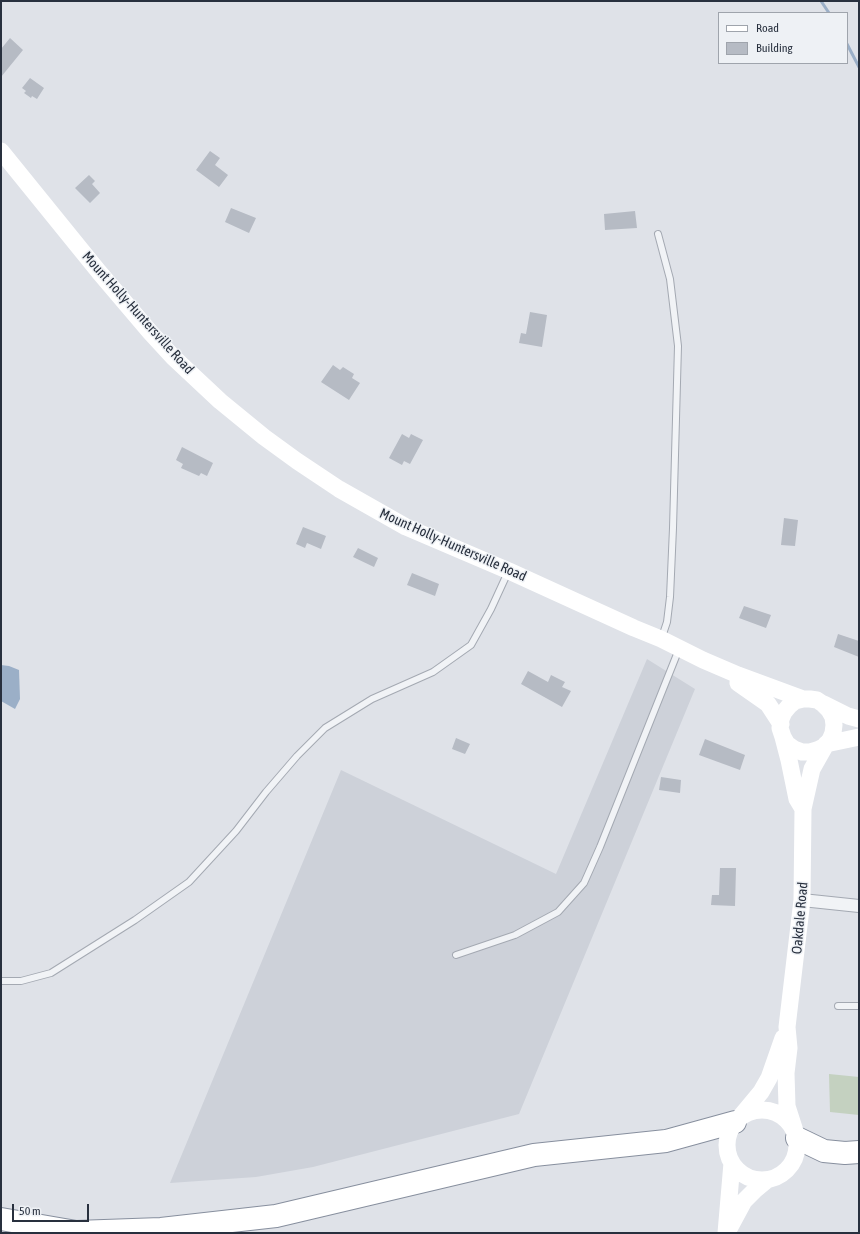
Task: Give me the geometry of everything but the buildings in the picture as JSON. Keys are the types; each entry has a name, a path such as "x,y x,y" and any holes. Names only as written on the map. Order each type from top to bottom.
{"highway":[{"path":"1,1219 79,1232 161,1229 276,1216 534,1154 666,1141 738,1120"},
{"path":"796,1136 824,1151 845,1153 859,1152"}],"main road":[{"name":"Mount Holly-Huntersville Road","path":"1,151 99,272 150,332 220,401 264,437 297,461 339,489 381,514 428,537 662,639 703,660 738,675 803,699"},
{"name":"Mount Holly-Huntersville Road","path":"680,648 744,686 768,704 782,731"},
{"path":"823,704 833,717 833,733 830,740 818,750 810,752 802,752 791,746 782,731 781,720 784,712 795,701 803,699 817,700 848,716 859,719"},
{"name":"Oakdale Road","path":"782,731 797,799 803,809"},
{"path":"825,745 859,737"},
{"name":"Oakdale Road","path":"796,1136 787,1106 786,1073 789,1048 787,1027 802,900 803,809 812,769 825,745"},
{"name":"Oakdale Road","path":"738,1120 761,1092 769,1078 780,1043 787,1027"},
{"path":"758,1110 770,1111 781,1115 790,1123 796,1136 798,1144 797,1154 792,1164 786,1172 767,1180 757,1180 747,1177 738,1171 732,1163 728,1153 727,1142 730,1131 738,1120 758,1110"},
{"path":"727,1233 732,1163"},
{"path":"727,1233 744,1201 767,1180"}],"street":[{"path":"802,900 859,906"}],"lane":[{"path":"658,234 670,279 678,346 670,597 667,622 662,639"},
{"path":"1,981 20,982 51,973 135,920 189,882 236,830 297,756 325,728 372,700 433,672 471,645 491,609 509,571"},
{"path":"456,955 516,936 558,912 584,883 680,648"},
{"path":"838,1006 859,1006"}],"shaded area":[{"path":"647,659 695,689 519,1114 313,1167 256,1177 170,1183 341,770 556,874"}],"green space":[{"path":"829,1074 859,1077 859,1115 830,1112"}],"water":[{"path":"1,665 19,670 20,699 15,709 1,701"}],"waterway":[{"path":"821,1 828,12"},
{"path":"848,46 859,67"}]}
